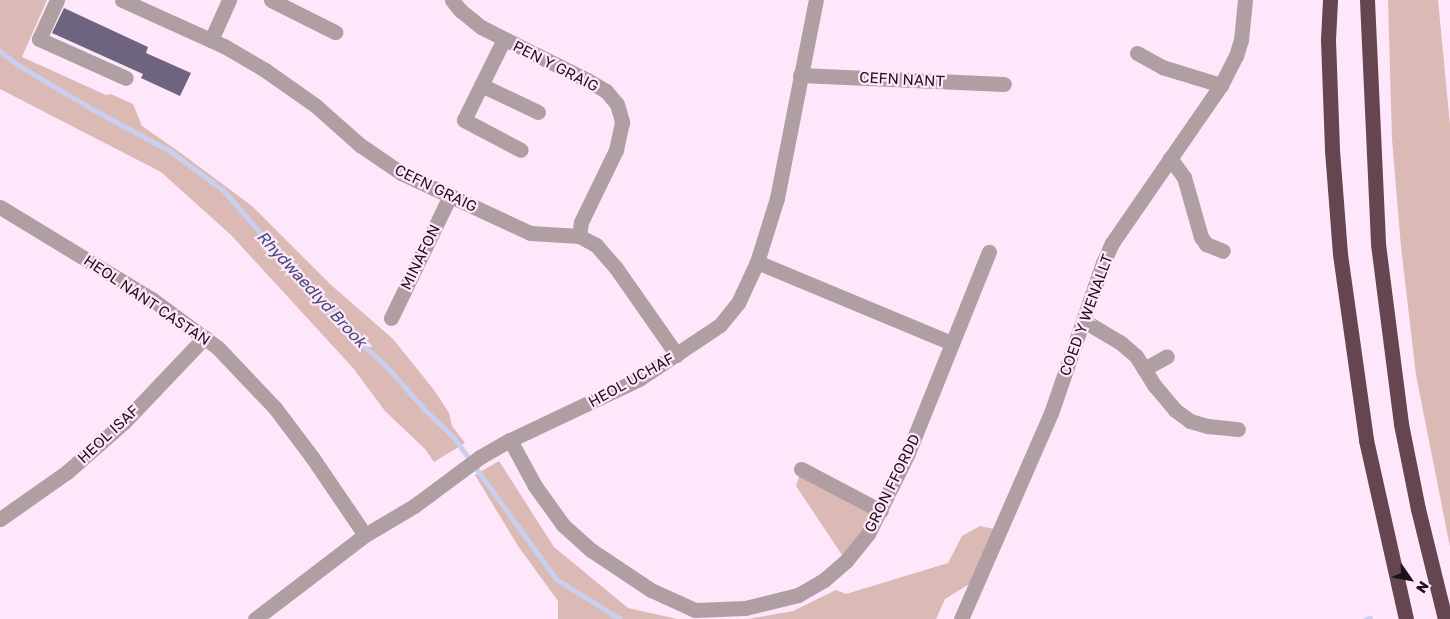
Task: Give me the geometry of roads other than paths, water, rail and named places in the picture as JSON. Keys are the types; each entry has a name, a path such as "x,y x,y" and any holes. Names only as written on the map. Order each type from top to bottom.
{"highway":[{"path":"1330,0 1328,40 1332,150 1340,254 1366,440 1406,619"},
{"path":"1367,0 1379,254 1402,424 1418,509 1445,619"}],"street":[{"path":"57,0 39,39 126,78"},
{"name":"CEFN GRAIG","path":"122,0 211,40 265,70 316,106 360,145 401,173 530,233 579,236 596,245 616,268 677,355"},
{"path":"211,40 229,0"},
{"path":"271,0 335,32"},
{"name":"PEN Y GRAIG","path":"452,0 460,10 481,27 587,80 606,91 617,104 622,122 616,150 581,222 579,236"},
{"name":"HEOL UCHAF","path":"255,619 364,535 414,506 480,457 510,440 639,378 677,355 720,325 738,303 757,262 777,198 816,0"},
{"name":"COED Y WENALLT","path":"961,619 1051,413 1103,263 1112,243 1221,85 1236,56 1245,0"},
{"path":"504,39 464,120 521,150"},
{"path":"1137,52 1162,67 1221,85"},
{"name":"CEFN NANT","path":"800,74 1004,84"},
{"path":"481,85 538,112"},
{"path":"1170,158 1184,177 1201,237 1206,244 1223,251"},
{"name":"MINAFON","path":"391,318 450,196"},
{"name":"HEOL NANT CASTAN","path":"0,207 153,300 205,337 235,365 275,408 312,457 364,535"},
{"name":"GRON FFORDD","path":"510,440 535,486 562,525 591,550 651,590 695,610 745,608 798,595 824,580 846,561 868,534 881,511 908,453 989,252"},
{"path":"757,262 952,343"},
{"path":"1084,321 1121,343 1136,356 1175,410 1190,421 1208,426 1238,429"},
{"name":"HEOL ISAF","path":"0,518 67,472 124,422 205,337"},
{"path":"1144,369 1167,356"},
{"path":"801,469 881,511"}],"waterway":[{"name":"Rhydwaedlyd Brook","path":"0,51 18,65 92,109 170,151 224,191 338,322 386,366 424,409 454,438 556,579 620,619"},
{"path":"1366,619 1370,618"}]}
